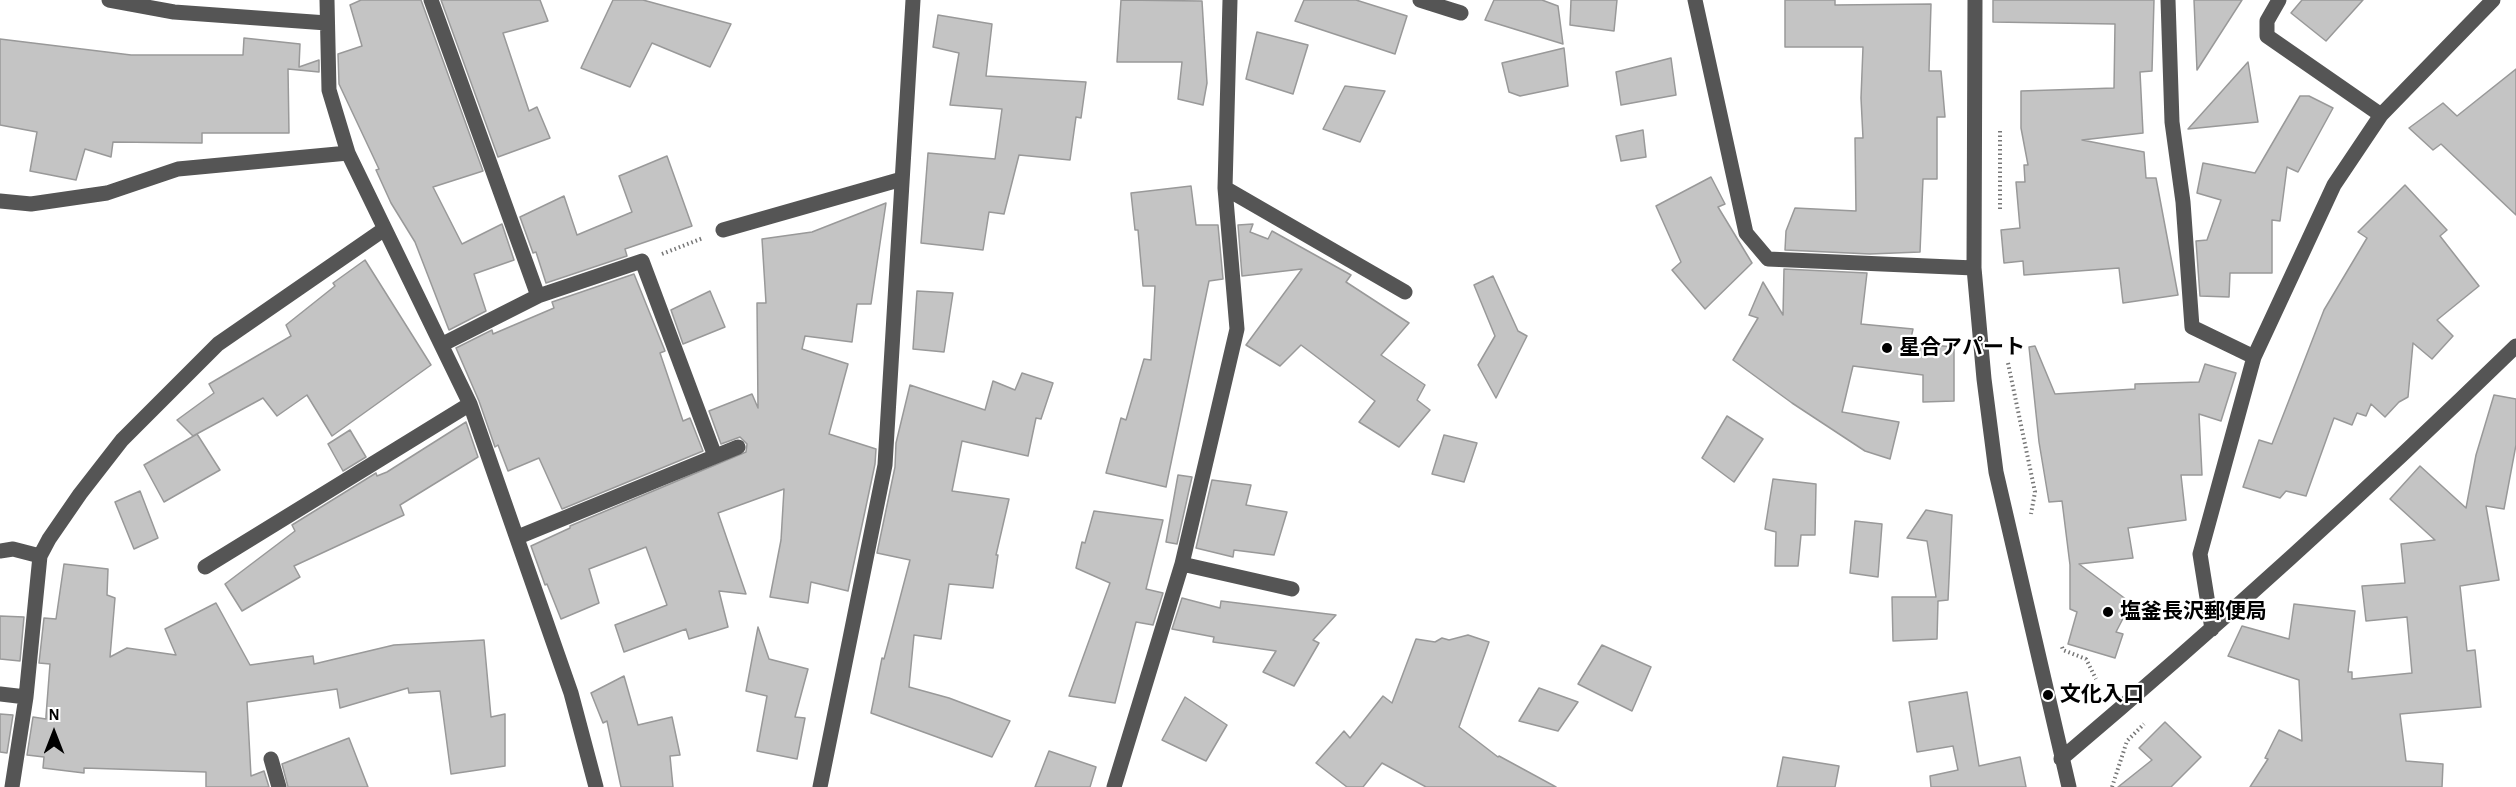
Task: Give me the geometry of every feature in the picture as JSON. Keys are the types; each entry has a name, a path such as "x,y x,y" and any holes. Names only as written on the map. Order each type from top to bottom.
{"street":[{"path":"109,0 174,12 327,23"},
{"path":"327,0 329,90 348,153 383,230 470,404 571,693 596,787"},
{"path":"431,0 538,296"},
{"path":"820,787 885,465 913,0"},
{"path":"1114,787 1182,564 1237,329 1225,188 1230,0"},
{"path":"1420,0 1461,13"},
{"path":"1695,0 1746,233 1768,259 1974,268"},
{"path":"1975,0 1974,268 1984,379 1996,472 2069,787"},
{"path":"2169,0 2172,122 2183,202 2192,327 2254,357"},
{"path":"2279,0 2267,21 2267,36 2381,115"},
{"path":"2212,629 2200,554 2254,357 2334,185 2381,115 2493,0"},
{"path":"0,201 31,204 107,193 178,169 348,153"},
{"path":"723,230 902,178"},
{"path":"1225,188 1405,292"},
{"path":"12,787 26,697 40,556 49,539 122,440 218,344 383,230"},
{"path":"442,344 538,296 642,261 715,456"},
{"path":"2061,759 2212,629 2418,442 2516,346"},
{"path":"205,567 470,404"},
{"path":"518,537 738,447"},
{"path":"0,551 13,549 40,556"},
{"path":"1182,564 1292,589"},
{"path":"0,694 26,697"},
{"path":"271,759 279,787"}],"path":[{"path":"2000,117 2000,211"},
{"path":"642,261 723,230"},
{"path":"2007,354 2035,492 2031,514 2033,524"},
{"path":"2061,643 2063,650 2086,659 2096,679"},
{"path":"2112,787 2127,741 2144,724"}],"building":[{"path":"361,0 421,0 483,171 433,187 462,244 502,224 514,260 474,274 486,311 449,330 415,242 391,203 376,170 379,169 339,84 338,54 362,46 350,5"},
{"path":"441,0 540,0 548,21 503,33 529,111 537,107 550,138 498,157"},
{"path":"613,0 643,0 731,24 710,67 652,43 630,87 581,68"},
{"path":"1121,0 1202,1 1207,83 1203,105 1178,99 1182,62 1117,62"},
{"path":"1304,0 1356,0 1407,16 1395,54 1295,21"},
{"path":"1494,0 1542,0 1558,6 1563,44 1485,20"},
{"path":"1571,0 1617,0 1614,31 1570,25"},
{"path":"1785,0 1835,0 1835,5 1931,4 1929,71 1941,71 1945,117 1937,117 1937,179 1923,179 1920,252 1870,254 1785,250 1786,231 1795,208 1856,211 1855,138 1863,138 1861,98 1863,47 1785,47"},
{"path":"1993,0 2154,0 2152,71 2140,72 2143,133 2082,140 2144,152 2146,178 2156,178 2178,295 2123,303 2119,268 2024,275 2023,261 2004,263 2001,230 2020,228 2016,182 2025,182 2024,165 2028,165 2021,128 2021,91 2114,88 2115,24 1993,22"},
{"path":"2194,0 2242,0 2197,70"},
{"path":"2302,0 2363,0 2326,41 2291,13"},
{"path":"938,15 992,24 986,76 1086,82 1081,118 1076,117 1070,160 1019,155 1004,214 989,212 983,250 921,243 928,153 995,159 1002,109 950,105 959,53 933,47"},
{"path":"1257,32 1308,45 1293,94 1246,79"},
{"path":"244,38 300,44 299,67 319,60 319,72 288,69 289,133 202,133 202,143 113,142 111,157 85,149 76,180 30,171 37,132 0,125 0,39 131,55 243,55"},
{"path":"1564,48 1568,86 1520,96 1509,92 1502,63"},
{"path":"1671,58 1676,95 1621,105 1616,72"},
{"path":"2248,62 2258,122 2188,129"},
{"path":"2516,69 2516,215 2441,144 2433,150 2409,128 2443,103 2457,116"},
{"path":"1345,86 1385,91 1360,142 1323,129"},
{"path":"2300,96 2309,96 2333,108 2298,172 2287,167 2280,221 2272,220 2272,273 2230,273 2229,297 2200,296 2196,241 2207,240 2221,200 2197,193 2203,163 2255,173"},
{"path":"1643,130 1646,157 1621,161 1616,136"},
{"path":"667,156 692,226 625,249 627,256 546,283 536,252 533,253 520,217 564,196 577,235 632,212 619,176"},
{"path":"1711,177 1725,204 1718,207 1752,263 1705,309 1672,270 1681,262 1656,206"},
{"path":"2405,185 2447,230 2440,236 2479,286 2437,320 2453,336 2432,359 2413,343 2408,397 2399,402 2385,417 2371,404 2366,416 2357,413 2352,425 2334,418 2306,496 2286,491 2280,498 2243,487 2259,440 2272,444 2324,310 2367,238 2358,232"},
{"path":"1191,186 1196,225 1218,225 1223,279 1209,281 1166,487 1106,473 1121,418 1126,420 1144,359 1151,360 1155,286 1143,286 1138,230 1135,230 1131,193"},
{"path":"886,203 871,304 857,304 852,342 805,336 802,349 848,364 829,434 876,449 875,464 848,591 811,582 808,603 770,597 781,540 784,489 718,513 746,594 719,591 728,627 689,639 686,629 624,652 615,625 667,605 646,547 589,569 599,603 561,619 547,584 545,585 531,546 570,526 746,452 747,444 740,437 721,444 709,411 752,394 758,408 757,303 766,303 762,239 812,232"},
{"path":"1253,224 1250,232 1268,239 1272,231 1351,275 1346,282 1409,323 1381,355 1425,385 1417,400 1430,410 1399,447 1359,422 1375,401 1301,345 1280,366 1246,345 1302,269 1242,276 1238,225"},
{"path":"365,260 431,365 332,436 307,395 277,416 263,398 193,436 177,420 214,393 209,384 291,336 286,325 335,286 333,283"},
{"path":"1784,269 1867,273 1861,324 1913,329 1910,343 1954,347 1954,401 1923,402 1923,375 1853,366 1842,412 1899,422 1890,459 1865,451 1792,403 1733,360 1758,318 1749,315 1763,282 1783,315"},
{"path":"634,274 665,351 660,353 683,421 690,418 703,451 562,509 539,458 508,471 498,445 495,447 479,401 456,348 492,330 493,334 554,308 552,302"},
{"path":"1493,276 1518,331 1527,336 1496,398 1478,365 1495,336 1474,285"},
{"path":"710,291 725,327 683,344 671,310"},
{"path":"917,291 953,293 944,352 913,349"},
{"path":"2035,346 2055,394 2135,389 2135,384 2199,382 2205,364 2236,373 2221,421 2199,414 2202,475 2181,475 2186,520 2128,528 2133,558 2079,564 2131,603 2116,632 2123,634 2115,658 2068,644 2077,612 2070,609 2070,565 2062,501 2049,502 2039,442 2029,347"},
{"path":"1022,373 1053,383 1041,419 1036,418 1028,456 962,441 952,491 1009,499 996,555 998,555 993,588 949,584 941,639 914,635 909,687 949,698 1010,721 992,757 871,713 882,658 884,659 910,560 877,553 895,467 896,443 910,385 985,410 993,381 1015,390"},
{"path":"2494,395 2516,399 2516,445 2504,509 2486,506 2499,580 2460,586 2467,651 2475,650 2481,707 2400,714 2406,761 2443,764 2442,787 2250,787 2268,759 2265,758 2279,730 2302,741 2299,680 2228,656 2242,626 2289,639 2294,604 2355,611 2348,672 2352,672 2352,679 2412,673 2407,617 2366,621 2362,586 2405,583 2401,544 2435,540 2390,499 2420,466 2466,508 2476,455"},
{"path":"1727,416 1763,439 1734,482 1702,458"},
{"path":"466,422 478,457 400,505 404,515 294,566 300,577 242,611 225,584 295,531 292,525 376,473 377,476 387,472"},
{"path":"350,430 366,457 343,471 328,444"},
{"path":"197,434 220,470 164,502 144,465"},
{"path":"1444,435 1477,443 1464,482 1432,474"},
{"path":"1178,475 1192,477 1177,544 1166,542"},
{"path":"1773,479 1816,484 1815,535 1801,535 1798,566 1775,566 1776,532 1765,529"},
{"path":"1212,480 1251,485 1246,505 1287,512 1274,555 1234,550 1233,557 1196,548"},
{"path":"140,491 158,538 134,549 115,502"},
{"path":"1926,510 1952,515 1948,600 1938,601 1937,639 1893,641 1892,597 1936,597 1927,541 1907,538"},
{"path":"1094,511 1163,520 1146,589 1163,593 1153,625 1136,622 1115,703 1069,696 1110,583 1076,568 1082,542 1085,543"},
{"path":"1855,521 1882,524 1878,577 1850,573"},
{"path":"64,564 108,569 107,595 115,598 110,657 127,648 176,655 165,629 216,603 250,665 313,656 314,664 394,645 484,640 491,717 505,714 505,766 451,774 440,691 409,693 408,688 340,708 337,689 247,702 251,776 264,771 269,787 206,787 206,772 84,768 84,773 43,768 44,757 27,755 33,717 46,719 50,664 39,663 44,618 56,619"},
{"path":"1182,598 1220,608 1221,601 1336,615 1313,640 1319,643 1294,686 1263,672 1276,651 1213,642 1214,637 1172,629"},
{"path":"0,616 24,617 20,661 0,659"},
{"path":"758,627 769,659 808,669 795,717 805,718 797,759 757,751 767,696 746,691"},
{"path":"1468,635 1489,642 1459,727 1498,757 1556,787 1426,787 1382,763 1363,787 1347,787 1316,763 1344,731 1350,738 1383,696 1392,703 1416,639 1435,642 1442,638 1449,640"},
{"path":"1602,645 1651,667 1632,711 1578,684"},
{"path":"624,676 638,725 672,717 680,755 670,756 673,787 621,787 607,721 603,723 591,693"},
{"path":"1539,688 1578,702 1558,731 1519,721"},
{"path":"1967,692 1979,766 2020,757 2026,787 1931,787 1930,776 1958,770 1953,746 1917,752 1909,702"},
{"path":"1185,697 1227,725 1206,761 1162,740"},
{"path":"0,714 13,715 7,753 0,752"},
{"path":"2165,722 2201,757 2171,787 2118,787 2152,760 2139,748"},
{"path":"349,738 368,787 288,787 282,764"},
{"path":"1049,751 1096,767 1090,787 1035,787"},
{"path":"1783,757 1839,766 1835,787 1777,787"}],"place":[{"name":"星合アパート","path":"1887,348"},
{"name":"塩釜長沢郵便局","path":"2108,612"},
{"name":"文化入口","path":"2048,695"}]}
